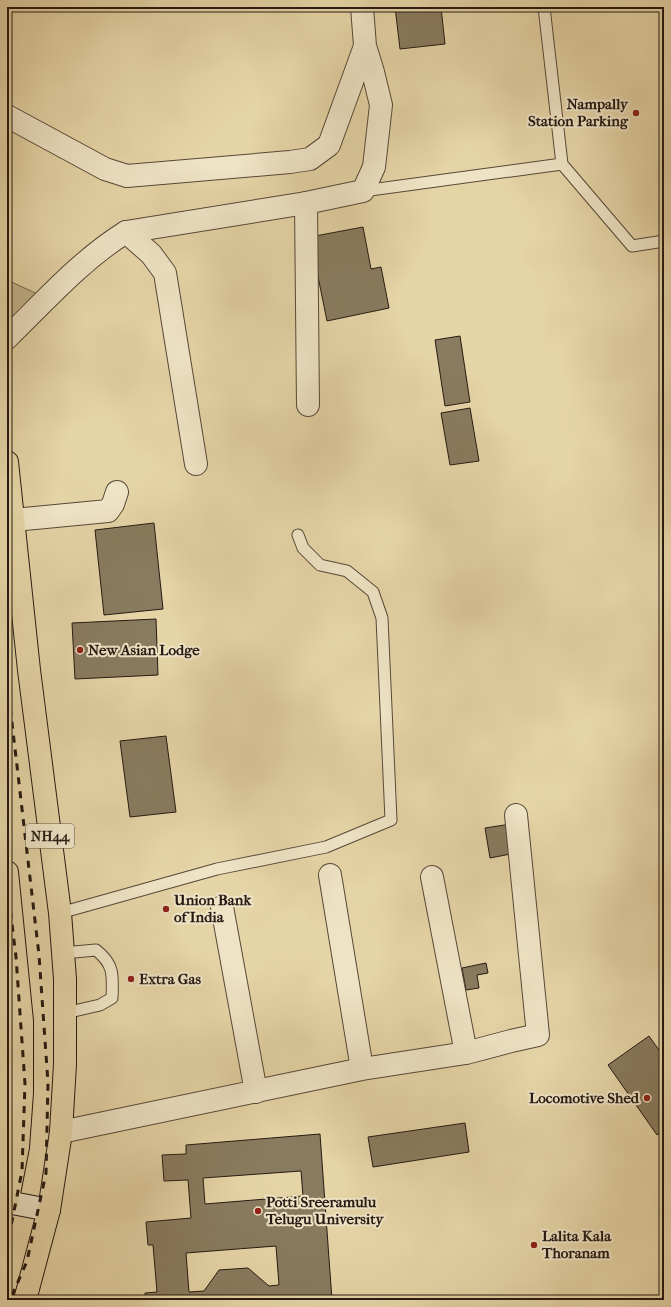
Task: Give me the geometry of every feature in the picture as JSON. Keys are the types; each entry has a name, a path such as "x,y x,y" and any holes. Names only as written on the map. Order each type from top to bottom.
{"highway":[{"name":"NH44","path":"7,462 29,670 60,913 65,979 65,1064 61,1132 49,1210 25,1300"},
{"path":"7,872 22,1021 22,1093 18,1147 7,1202"}],"street":[{"path":"7,338 87,260 107,244 126,232 306,203 363,191 374,167 382,105 365,46 362,7 357,7"},
{"path":"7,116 105,169 127,176 310,159 329,145 365,46"},
{"path":"306,203 308,405"},
{"path":"126,232 151,254 165,273 196,464"},
{"path":"14,520 108,511 113,504 117,492"},
{"path":"61,1132 362,1069 466,1053 538,1035 516,815"},
{"path":"330,875 362,1069"},
{"path":"432,877 466,1053"},
{"path":"222,907 256,1092"},
{"path":"7,1202 49,1210"}],"lane":[{"path":"544,7 562,164 632,246 664,241"},
{"path":"363,191 562,164"},
{"path":"60,913 217,869 326,847 391,820 382,618 373,592 347,571 320,565 303,548 298,535"},
{"path":"63,953 96,950 104,956 112,969 112,998 100,1005 65,1013"}],"shaded area":[{"path":"7,280 44,297 7,334"}],"building":[{"path":"395,7 441,7 445,44 400,49"},
{"path":"363,227 371,269 381,267 389,308 327,321 310,237"},
{"path":"460,336 470,402 445,406 435,340"},
{"path":"470,408 479,461 450,465 441,413"},
{"path":"154,523 163,609 104,615 95,530"},
{"path":"156,619 158,675 75,679 72,623"},
{"path":"166,736 176,812 130,817 120,741"},
{"path":"511,824 516,853 490,858 485,828"},
{"path":"486,963 488,973 477,975 479,988 466,990 462,968"},
{"name":"Locomotive Shed","path":"649,1036 664,1057 664,1130 657,1135 608,1065"},
{"path":"465,1123 469,1152 373,1167 368,1137"},
{"name":"Potti Sreeramulu Telugu University","path":"320,1134 332,1300 145,1300 145,1293 157,1292 153,1245 148,1245 146,1222 191,1218 188,1180 164,1181 162,1155 186,1154 186,1145","holes":["301,1171 303,1196 205,1204 203,1178","276,1246 279,1285 269,1286 248,1268 219,1270 204,1291 189,1292 186,1253"]}],"railway":[{"path":"7,680 39,955 48,1083 46,1173 27,1261 10,1300"},
{"path":"7,883 16,957 25,1084 22,1171 7,1246"}],"place":[{"name":"Nampally Station Parking","path":"636,113"},
{"name":"New Asian Lodge","path":"80,650"},
{"name":"Union Bank of India","path":"166,909"},
{"name":"Extra Gas","path":"131,979"},
{"name":"Locomotive Shed","path":"647,1098"},
{"name":"Potti Sreeramulu Telugu University","path":"258,1211"},
{"name":"Lalita Kala Thoranam","path":"534,1245"}]}
